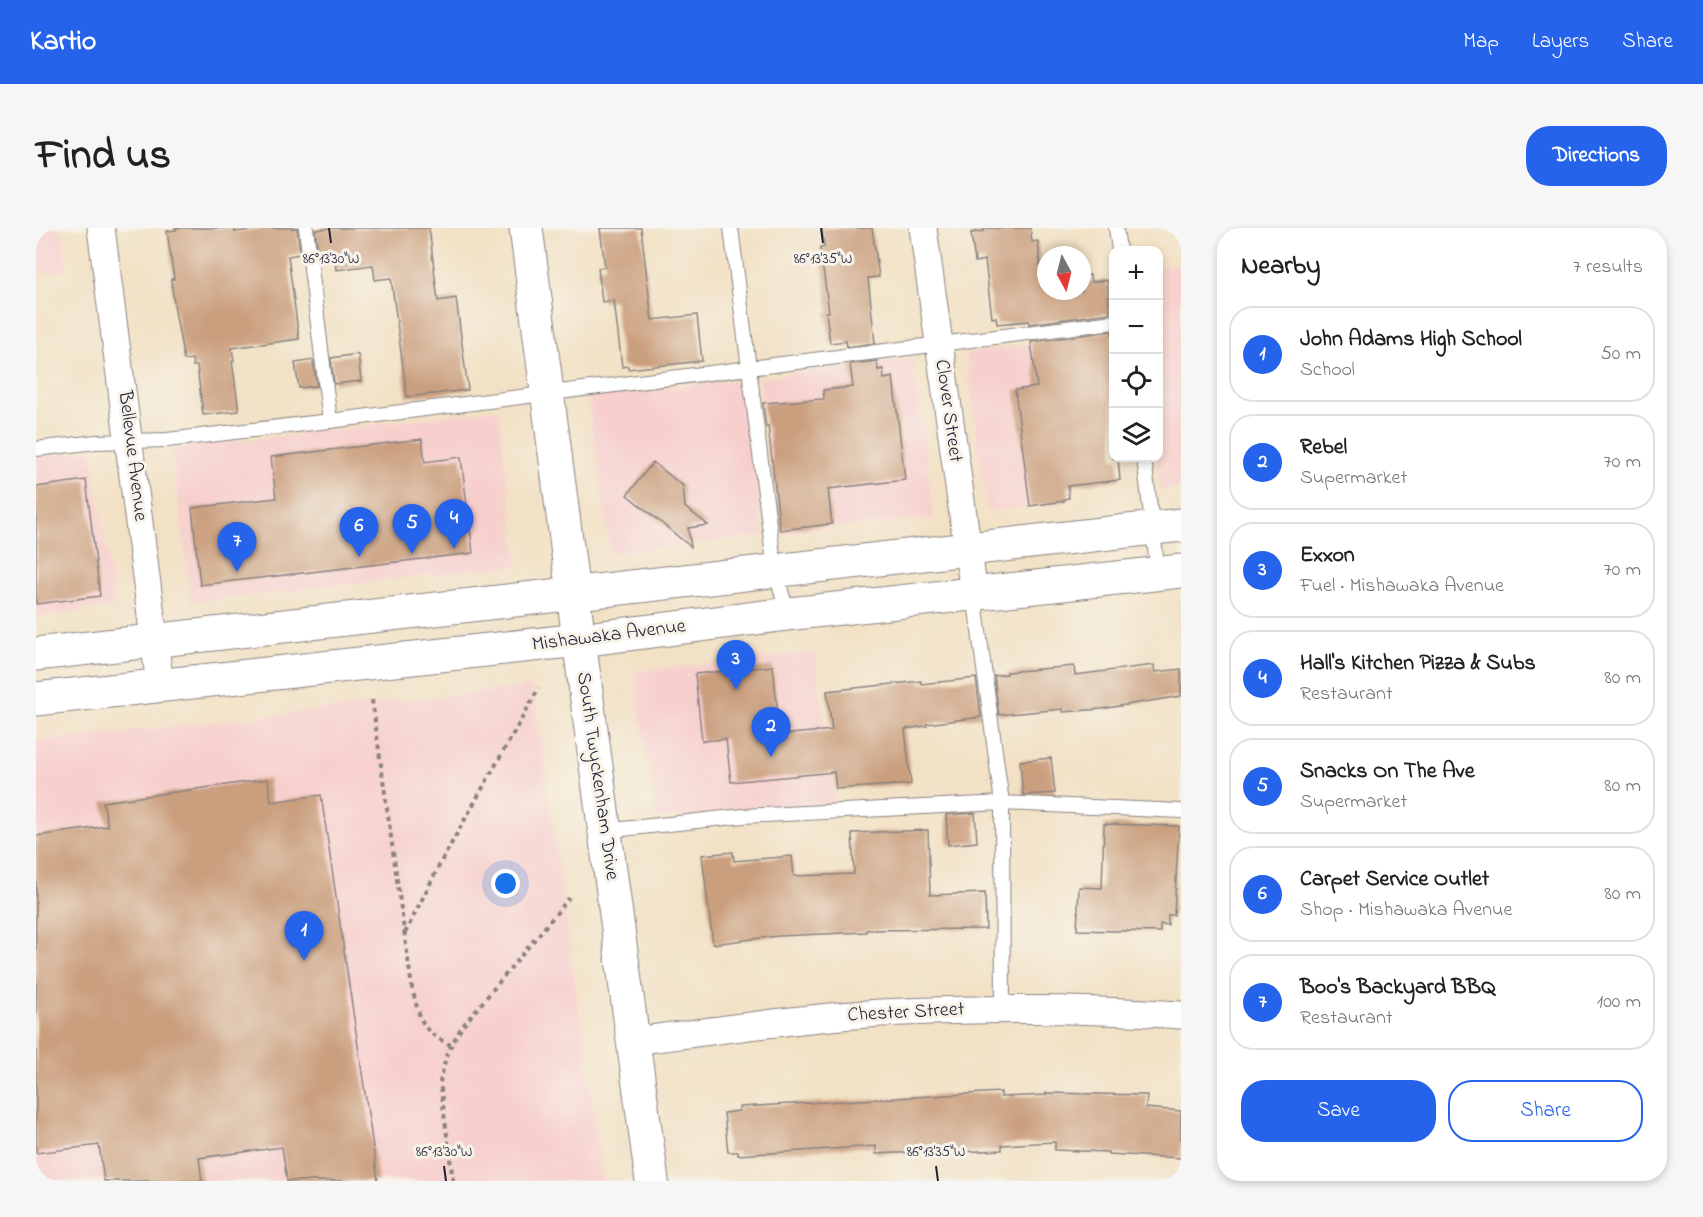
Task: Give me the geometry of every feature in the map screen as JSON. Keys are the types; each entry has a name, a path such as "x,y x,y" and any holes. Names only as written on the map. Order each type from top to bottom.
{"main road":[{"name":"South Twyckenham Drive","path":"526,228 572,594 652,1181"},
{"path":"36,654 1167,526"},
{"name":"Mishawaka Avenue","path":"36,699 579,640 788,614 1169,572"}],"street":[{"name":"Bellevue Avenue","path":"101,228 160,685"},
{"name":"Clover Street","path":"923,228 974,594"},
{"name":"Chester Street","path":"633,1041 810,1019 880,1013 1003,1010 1140,1012 1181,1015"}],"lane":[{"path":"306,228 330,421"},
{"path":"731,228 776,571 788,614"},
{"path":"1116,228 1118,246"},
{"path":"36,449 96,442 167,440 330,421 1109,323"},
{"path":"1145,462 1167,526 1169,572"},
{"path":"974,594 1002,803 1003,1010"},
{"path":"604,831 743,816 1002,803 1181,811"}],"path":[{"path":"405,933 442,860 539,688"},
{"path":"372,700 412,988 420,1020 434,1038 451,1046"},
{"path":"453,1181 440,1082 447,1053 461,1028 569,898"}],"shaded area":[{"path":"36,228 62,228 67,270 36,274"},
{"path":"1181,265 1181,488 1161,491 1157,462 1163,462 1163,267"},
{"path":"1049,342 1070,501 987,512 966,353"},
{"path":"913,359 934,518 780,533 759,378"},
{"path":"744,379 764,536 610,553 588,397"},
{"path":"498,409 518,565 191,602 172,449"},
{"path":"92,450 115,607 36,616 36,457"},
{"path":"815,652 835,804 656,819 634,672"},
{"path":"533,686 603,1181 36,1181 36,742"}],"building":[{"path":"175,228 235,228 235,232 297,228 300,254 288,256 299,339 232,348 239,411 203,415 197,366 193,366 192,359 184,360 175,311 171,279 174,279 167,231 176,230"},
{"path":"429,228 438,301 456,298 468,390 407,397 391,278 375,280 373,265 336,270 334,249 318,252 315,230"},
{"path":"600,228 641,228 652,320 697,315 702,361 628,369 628,366 622,367 614,300 602,302 598,268 605,267"},
{"path":"822,228 872,228 879,277 868,278 875,343 847,347 846,341 830,343 826,312 829,312 820,248 824,247"},
{"path":"984,228 1030,228 1032,242 1038,241 1039,246 1037,300 1091,300 1091,282 1107,280 1109,313 1029,324 1029,321 997,324 996,317 992,318 985,260 975,262 971,233 984,231"},
{"path":"1109,331 1109,462 1118,462 1120,480 1068,486 1069,498 1064,501 1030,506 1015,390 1037,387 1031,342"},
{"path":"358,354 361,381 334,384 331,358"},
{"path":"313,360 317,386 299,388 295,363"},
{"path":"877,361 878,370 883,369 884,379 893,377 905,480 828,489 832,524 780,530 768,426 766,427 763,403 824,399 823,390 853,387 850,364"},
{"path":"422,439 425,462 461,457 473,553 200,585 192,508 276,498 271,457"},
{"path":"653,462 683,486 685,507 708,525 688,528 691,547 627,495"},
{"path":"86,480 100,596 36,604 36,487"},
{"path":"1154,665 1155,672 1181,669 1181,696 1101,709 1063,712 1063,709 999,715 994,676 1007,674 1007,672 1074,666 1075,675"},
{"path":"773,666 780,735 832,730 827,691 921,681 921,684 976,678 981,717 905,729 911,784 836,789 834,772 731,782 726,739 702,741 695,674"},
{"path":"1051,758 1055,793 1023,795 1020,761"},
{"path":"268,779 271,802 321,795 378,1181 287,1181 282,1147 199,1158 202,1181 104,1181 99,1145 36,1153 36,836 108,826 103,802"},
{"path":"975,813 977,842 948,845 946,815"},
{"path":"1104,824 1179,826 1174,915 1168,915 1168,925 1160,924 1160,932 1077,930 1079,887 1102,888"},
{"path":"928,830 930,895 985,893 986,929 866,930 866,932 778,936 713,944 702,855 733,852 734,861 792,856 794,876 854,874 852,833"},
{"path":"1001,1092 1001,1097 1046,1095 1046,1093 1147,1095 1146,1108 1181,1111 1181,1158 1055,1150 1055,1142 1002,1145 1002,1150 938,1153 938,1151 876,1154 876,1146 738,1155 738,1152 728,1152 724,1113 739,1111 739,1107"}],"place":[{"name":"Hall's Kitchen Pizza & Subs","path":"454,549"},
{"name":"Snacks On The Ave","path":"412,554"},
{"name":"Carpet Service Outlet","path":"359,557"},
{"name":"Boo's Backyard BBQ","path":"237,572"},
{"name":"Exxon","path":"736,690"},
{"name":"Rebel","path":"771,757"},
{"name":"John Adams High School","path":"304,961"}]}
